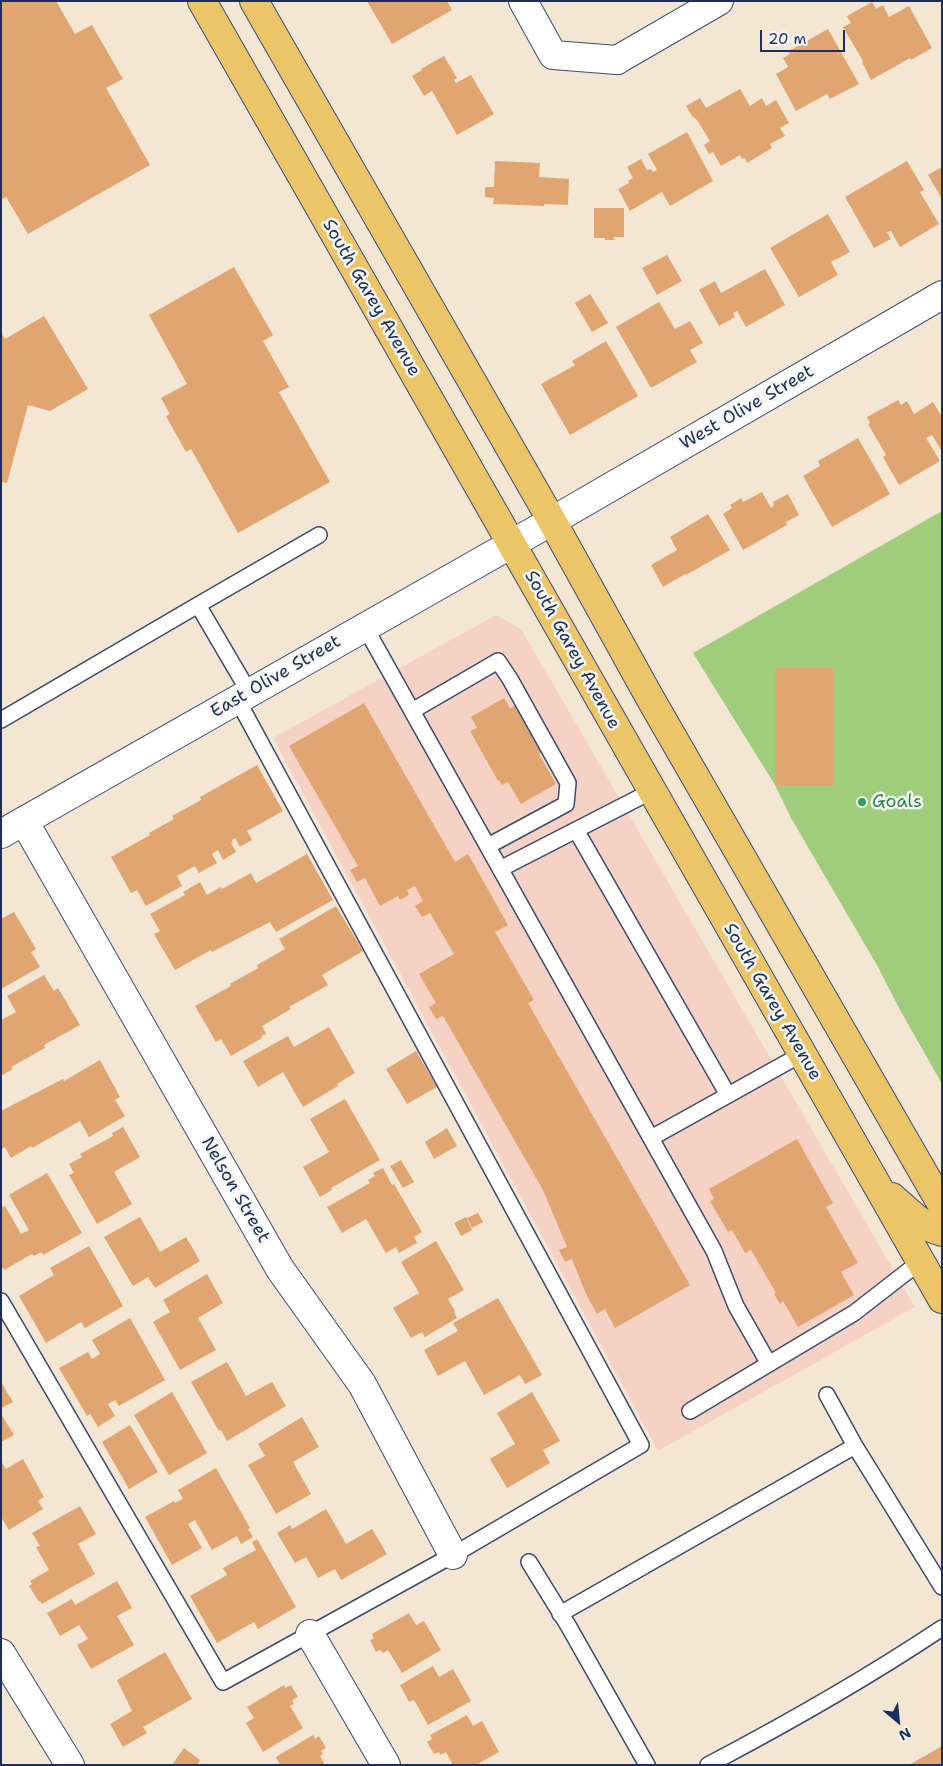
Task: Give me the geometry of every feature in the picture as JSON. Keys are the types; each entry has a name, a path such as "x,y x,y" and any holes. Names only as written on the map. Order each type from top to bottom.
{"main road":[{"name":"South Garey Avenue","path":"202,1 877,1185 931,1263 942,1299"},
{"path":"254,1 552,521 655,707 942,1205"},
{"path":"877,1185 920,1221 942,1232"}],"street":[{"path":"523,1 553,55 617,60 719,1"},
{"name":"West Olive Street","path":"552,521 942,296"},
{"name":"East Olive Street","path":"13,827 552,521"},
{"name":"Nelson Street","path":"13,827 280,1268 362,1384 453,1555"},
{"path":"310,1634 386,1765"},
{"path":"1,1653 70,1765"}],"lane":[{"path":"1,720 319,535"},
{"path":"1,1302 222,1682 453,1555 641,1445 243,696 198,605"},
{"path":"365,627 714,1251 736,1306 769,1364"},
{"path":"412,711 498,661 510,678 568,783 566,804 488,846"},
{"path":"500,868 652,791"},
{"path":"576,830 728,1095"},
{"path":"651,1138 802,1054"},
{"path":"690,1411 854,1313 931,1263"},
{"path":"827,1395 855,1446 942,1587"},
{"path":"560,1614 855,1446"},
{"path":"529,1562 647,1765"},
{"path":"708,1765 754,1741 890,1663 942,1628"}],"shaded area":[{"path":"496,615 521,629 915,1307 658,1451 273,738"}],"green space":[{"name":"Goals","path":"942,511 942,1084 878,967 791,818 775,785 693,653"}],"building":[{"path":"1,1 56,1 75,34 92,25 123,79 106,88 150,165 28,234 6,197 1,200"},
{"path":"367,1 447,1 452,10 392,44"},
{"path":"872,2 876,9 883,5 889,17 909,6 932,48 871,80 863,61 843,27 851,23 847,16"},
{"path":"828,29 859,84 830,99 827,94 796,111 776,74 788,67 783,58 790,54 789,51"},
{"path":"444,56 457,78 454,80 456,83 471,75 494,114 457,135 432,91 424,96 412,76"},
{"path":"740,89 750,106 762,98 766,106 776,100 789,123 780,128 785,136 770,144 772,148 747,163 745,158 742,159 740,155 721,166 713,152 709,154 704,145 710,141 686,106 700,98 706,108"},
{"path":"687,132 713,181 670,206 662,192 630,211 618,189 629,183 628,181 633,178 627,167 641,159 647,170 651,169 653,172 657,170 648,154"},
{"path":"495,161 540,163 539,177 569,179 568,205 493,204 494,198 485,197 485,187 494,187"},
{"path":"907,161 924,190 920,192 939,224 900,247 891,231 887,232 891,239 874,248 845,197"},
{"path":"942,167 942,199 928,175"},
{"path":"594,208 624,208 624,237 614,237 614,240 594,238"},
{"path":"828,214 850,252 831,262 838,275 799,297 770,248"},
{"path":"667,255 682,281 657,295 642,268"},
{"path":"234,267 273,335 263,341 289,387 279,392 330,482 238,533 191,449 186,452 166,416 170,414 161,398 187,384 149,315"},
{"path":"765,269 785,305 746,327 737,311 733,313 735,317 719,326 699,290 715,281 721,293"},
{"path":"590,294 608,323 592,332 575,303"},
{"path":"659,302 675,329 690,321 703,343 690,350 697,362 651,388 616,327"},
{"path":"44,316 88,389 50,411 28,405 7,483 1,482 1,333 5,339"},
{"path":"606,341 638,396 570,435 541,384 575,365 572,361"},
{"path":"898,400 901,405 907,401 914,414 933,402 942,417 942,452 932,435 926,438 940,461 899,485 883,457 886,455 868,424 870,423 867,417"},
{"path":"858,438 890,494 832,527 803,476 820,466 818,461"},
{"path":"762,492 771,508 774,505 773,502 788,494 799,515 786,522 787,525 743,550 723,514 732,508 730,505 741,498 743,502"},
{"path":"708,514 730,550 663,587 651,565 677,550 670,537"},
{"path":"775,668 833,668 833,785 775,785"},
{"path":"504,698 510,708 517,705 538,741 536,742 541,752 539,754 556,784 521,804 508,782 502,785 498,781 470,731 477,728 471,717"},
{"path":"364,703 455,862 468,854 508,925 495,932 534,1000 528,1003 690,1285 615,1328 605,1309 597,1314 586,1294 572,1259 565,1262 559,1250 567,1247 543,1190 443,1016 436,1019 429,1007 436,1003 419,974 454,954 430,913 422,917 415,906 423,901 415,886 407,890 409,895 400,900 398,896 380,906 365,878 357,882 350,870 358,866 289,746"},
{"path":"257,765 283,811 247,831 252,840 240,847 235,838 232,840 233,842 231,843 236,852 223,860 218,850 212,854 217,863 199,873 195,866 177,876 182,886 146,906 137,890 131,893 111,857 174,819 172,816 201,800 200,797"},
{"path":"307,854 333,900 276,932 270,922 212,952 211,950 175,970 154,934 160,931 150,914 185,895 183,892 200,882 207,895 251,873 256,883"},
{"path":"336,906 363,951 322,975 328,985 289,1007 291,1009 262,1026 266,1034 261,1036 262,1038 231,1056 221,1039 216,1042 195,1006 231,986 230,984 258,968 257,965 285,949 279,939"},
{"path":"14,912 36,949 31,952 40,967 1,989 1,919"},
{"path":"44,975 54,991 58,988 80,1025 44,1045 45,1048 11,1067 13,1069 1,1076 1,1020 16,1012 7,996"},
{"path":"329,1027 355,1073 337,1084 338,1086 303,1107 283,1072 258,1087 243,1061 288,1036 294,1047"},
{"path":"416,1051 437,1087 407,1104 386,1069"},
{"path":"100,1060 120,1097 115,1100 125,1116 89,1137 80,1121 11,1158 5,1147 1,1149 1,1111 63,1079 64,1081"},
{"path":"345,1099 380,1160 331,1188 332,1190 320,1197 303,1167 329,1152 310,1119"},
{"path":"123,1127 140,1157 114,1172 132,1204 97,1224 69,1175 74,1173 69,1164 82,1157 80,1154 113,1136 112,1133"},
{"path":"447,1128 457,1146 434,1159 425,1142"},
{"path":"797,1139 833,1203 826,1207 858,1263 841,1272 854,1295 798,1327 783,1301 780,1304 774,1294 776,1293 751,1250 745,1253 732,1230 728,1232 710,1201 714,1199 709,1189"},
{"path":"401,1160 414,1182 403,1188 390,1166"},
{"path":"383,1168 422,1232 414,1237 417,1243 399,1253 396,1247 386,1253 366,1219 342,1233 327,1207 370,1183 368,1180 375,1176 373,1173"},
{"path":"47,1173 82,1233 43,1255 42,1252 34,1256 32,1254 4,1270 1,1266 1,1208 5,1206 21,1234 29,1230 9,1195"},
{"path":"478,1213 483,1222 472,1228 467,1218"},
{"path":"140,1217 160,1252 186,1237 200,1261 155,1288 148,1277 133,1286 104,1237"},
{"path":"466,1217 472,1230 461,1236 454,1223"},
{"path":"436,1241 464,1290 448,1299 457,1318 425,1337 422,1332 411,1338 393,1308 419,1293 401,1262"},
{"path":"89,1246 123,1306 85,1328 81,1322 46,1343 19,1296 54,1275 50,1268"},
{"path":"207,1274 223,1303 198,1318 216,1350 180,1370 153,1322 170,1312 163,1300"},
{"path":"498,1298 542,1375 525,1384 520,1375 484,1395 465,1361 438,1376 424,1350 458,1331 453,1323"},
{"path":"130,1318 165,1380 119,1406 115,1400 108,1404 115,1416 98,1427 90,1414 87,1416 59,1368 88,1352 92,1359 100,1354 92,1340"},
{"path":"227,1362 246,1396 272,1382 286,1406 227,1441 221,1430 219,1431 191,1382"},
{"path":"1,1382 13,1402 1,1408"},
{"path":"172,1392 207,1453 169,1475 134,1415"},
{"path":"532,1392 560,1441 543,1450 550,1463 507,1488 490,1459 515,1444 497,1413"},
{"path":"1,1414 14,1435 1,1442"},
{"path":"302,1417 319,1447 293,1462 311,1494 276,1514 248,1465 265,1456 258,1444"},
{"path":"130,1425 158,1472 129,1489 102,1442"},
{"path":"23,1459 44,1497 38,1501 43,1509 9,1530 1,1517 1,1461 6,1469"},
{"path":"216,1468 250,1528 248,1529 253,1537 241,1544 237,1536 212,1550 195,1520 188,1524 202,1548 172,1565 145,1517 174,1501 175,1503 183,1499 178,1490"},
{"path":"80,1506 96,1534 78,1544 95,1574 42,1604 29,1586 32,1584 30,1581 49,1570 36,1547 40,1546 32,1533"},
{"path":"326,1509 346,1544 372,1529 387,1554 341,1580 335,1569 318,1578 306,1557 295,1563 277,1533 290,1525 292,1529"},
{"path":"257,1539 296,1607 258,1629 254,1622 217,1643 190,1596 227,1575 223,1568 256,1550 252,1542"},
{"path":"117,1581 132,1608 117,1616 134,1645 91,1669 77,1645 88,1639 79,1625 60,1636 47,1613 72,1599 75,1605"},
{"path":"409,1613 416,1625 424,1621 441,1650 402,1673 388,1650 383,1653 380,1650 376,1652 370,1640 374,1638 372,1634"},
{"path":"165,1652 192,1699 143,1727 147,1733 123,1747 110,1724 132,1711 117,1680"},
{"path":"433,1666 439,1677 453,1669 471,1701 428,1725 414,1700 409,1702 400,1685"},
{"path":"284,1685 285,1688 291,1685 298,1697 292,1700 294,1704 290,1706 303,1728 263,1752 246,1723 254,1718 247,1707"},
{"path":"467,1715 473,1726 482,1721 499,1752 476,1765 453,1765 446,1752 440,1755 439,1752 434,1754 427,1742 432,1739 430,1735"},
{"path":"313,1735 315,1739 319,1736 326,1748 321,1751 323,1754 320,1756 325,1765 280,1765 276,1757"},
{"path":"942,1746 942,1765 909,1765"},
{"path":"184,1748 200,1760 197,1765 172,1765"}],"place":[{"name":"Goals","path":"862,802"}]}
